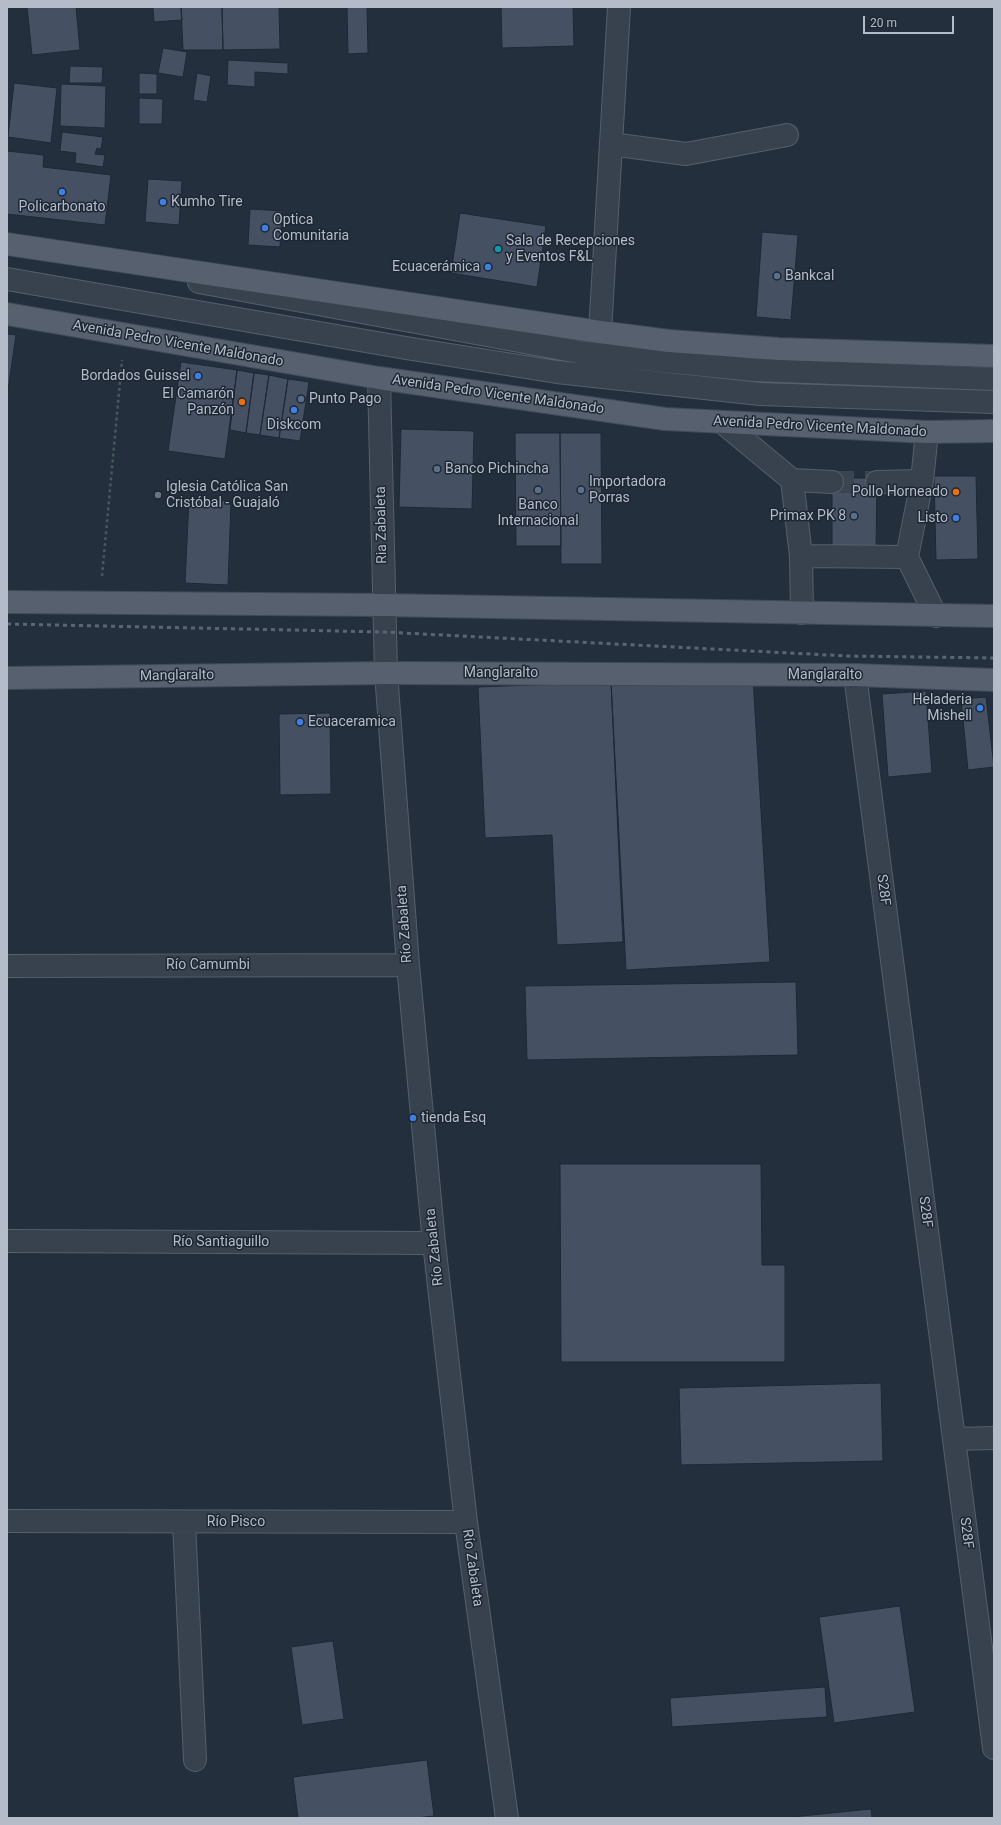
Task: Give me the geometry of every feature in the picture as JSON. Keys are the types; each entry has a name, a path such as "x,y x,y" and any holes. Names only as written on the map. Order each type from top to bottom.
{"main road":[{"path":"7,244 669,341 779,349 994,356"},
{"name":"Avenida Pedro Vicente Maldonado","path":"7,314 379,378 665,419 927,432 994,431"},
{"path":"7,602 384,605 994,616"},
{"name":"Manglaralto","path":"7,678 386,673 855,675 994,680"}],"street":[{"path":"600,332 619,7"},
{"path":"611,144 686,154 787,135"},
{"path":"7,252 138,271 584,353 754,370 994,379"},
{"path":"7,279 406,348 565,373 760,394 994,402"},
{"name":"Ria Zabaleta","path":"379,378 386,673"},
{"path":"722,422 792,480 832,482"},
{"path":"927,432 922,481 907,557 936,616"},
{"path":"792,480 801,556 802,613"},
{"path":"877,482 922,481"},
{"path":"801,556 907,557"},
{"name":"Río Zabaleta","path":"386,673 408,965 434,1243 466,1522 507,1818"},
{"name":"S28F","path":"855,675 994,1748"},
{"name":"Río Camumbi","path":"7,966 408,965"},
{"name":"Río Santiaguillo","path":"7,1241 434,1243"},
{"path":"954,1439 994,1438"},
{"name":"Río Pisco","path":"7,1522 466,1522"},
{"path":"184,1522 195,1760"}],"path":[{"path":"100,602 124,334"}],"building":[{"path":"27,7 76,7 80,50 32,55"},
{"path":"153,7 181,7 182,20 154,22"},
{"path":"181,7 222,7 223,50 183,50"},
{"path":"222,7 279,7 280,49 223,50"},
{"path":"347,7 367,7 368,53 348,54"},
{"path":"501,7 573,7 574,46 502,48"},
{"path":"163,48 187,52 183,77 158,73"},
{"path":"228,60 288,63 288,74 255,72 255,87 227,85"},
{"path":"70,66 103,67 102,83 69,83"},
{"path":"139,73 157,74 157,94 139,94"},
{"path":"197,73 211,76 207,102 193,100"},
{"path":"14,83 57,88 51,143 8,137"},
{"path":"61,84 106,86 105,128 60,126"},
{"path":"139,98 163,99 162,124 139,124"},
{"path":"62,132 103,137 101,149 97,148 95,154 105,155 103,167 75,163 76,153 60,151"},
{"path":"7,151 44,155 43,167 111,175 105,225 7,214"},
{"name":"Kumho Tire","path":"148,179 182,181 179,225 145,222"},
{"name":"Optica Comunitaria","path":"250,209 282,211 280,247 248,245"},
{"name":"Sala de Recepciones y Eventos F&L","path":"460,213 546,226 537,287 451,273"},
{"name":"Bankcal","path":"762,232 798,235 791,320 756,317"},
{"path":"7,334 16,335 7,397"},
{"path":"181,362 237,370 225,459 168,451"},
{"name":"El Camarón Panzón","path":"237,370 254,373 246,433 230,430"},
{"path":"254,373 269,375 260,435 246,433"},
{"path":"269,375 288,379 279,438 260,435"},
{"name":"Diskcom","path":"288,379 309,382 300,441 279,438"},
{"name":"Banco Pichincha","path":"401,429 474,431 472,509 399,507"},
{"name":"Banco Internacional","path":"515,433 560,433 561,546 516,546"},
{"name":"Importadora Porras","path":"560,433 601,433 602,564 561,564"},
{"name":"Listo","path":"934,476 976,476 978,559 936,560"},
{"name":"Primax PK 8","path":"832,478 877,478 876,551 832,550"},
{"path":"189,499 231,501 228,585 185,583"},
{"path":"753,677 770,962 626,970 611,682"},
{"path":"611,682 623,942 557,945 552,835 485,838 478,687"},
{"path":"926,691 932,773 888,777 882,694"},
{"path":"986,697 994,767 968,770 961,699"},
{"path":"330,713 331,794 280,795 279,714"},
{"path":"796,982 798,1055 527,1060 525,986"},
{"path":"560,1164 761,1164 762,1265 785,1265 785,1362 561,1362"},
{"path":"881,1383 883,1461 681,1465 679,1388"},
{"path":"900,1606 915,1712 834,1723 819,1617"},
{"path":"333,1641 344,1719 302,1725 291,1647"},
{"path":"825,1687 827,1717 672,1727 670,1698"},
{"path":"427,1760 434,1816 416,1818 298,1818 293,1777"},
{"path":"871,1809 872,1818 782,1818"}],"tunnel":[{"path":"832,482 877,482"}],"railway":[{"path":"7,624 384,632 848,656 994,658"}],"place":[{"name":"Policarbonato","path":"62,192"},
{"name":"Kumho Tire","path":"163,202"},
{"name":"Optica Comunitaria","path":"265,228"},
{"name":"Sala de Recepciones y Eventos F&L","path":"498,249"},
{"name":"Ecuacerámica","path":"488,267"},
{"name":"Bankcal","path":"777,276"},
{"name":"Bordados Guissel","path":"198,376"},
{"name":"Punto Pago","path":"301,399"},
{"name":"El Camarón Panzón","path":"242,402"},
{"name":"Diskcom","path":"294,410"},
{"name":"Banco Pichincha","path":"437,469"},
{"name":"Banco Internacional","path":"538,490"},
{"name":"Importadora Porras","path":"581,490"},
{"name":"Pollo Horneado","path":"956,492"},
{"name":"Iglesia Católica San Cristóbal - Guajaló","path":"158,495"},
{"name":"Primax PK 8","path":"854,516"},
{"name":"Listo","path":"956,518"},
{"name":"Heladeria Mishell","path":"980,708"},
{"name":"Ecuaceramica","path":"300,722"},
{"name":"tienda Esq","path":"413,1118"}]}
